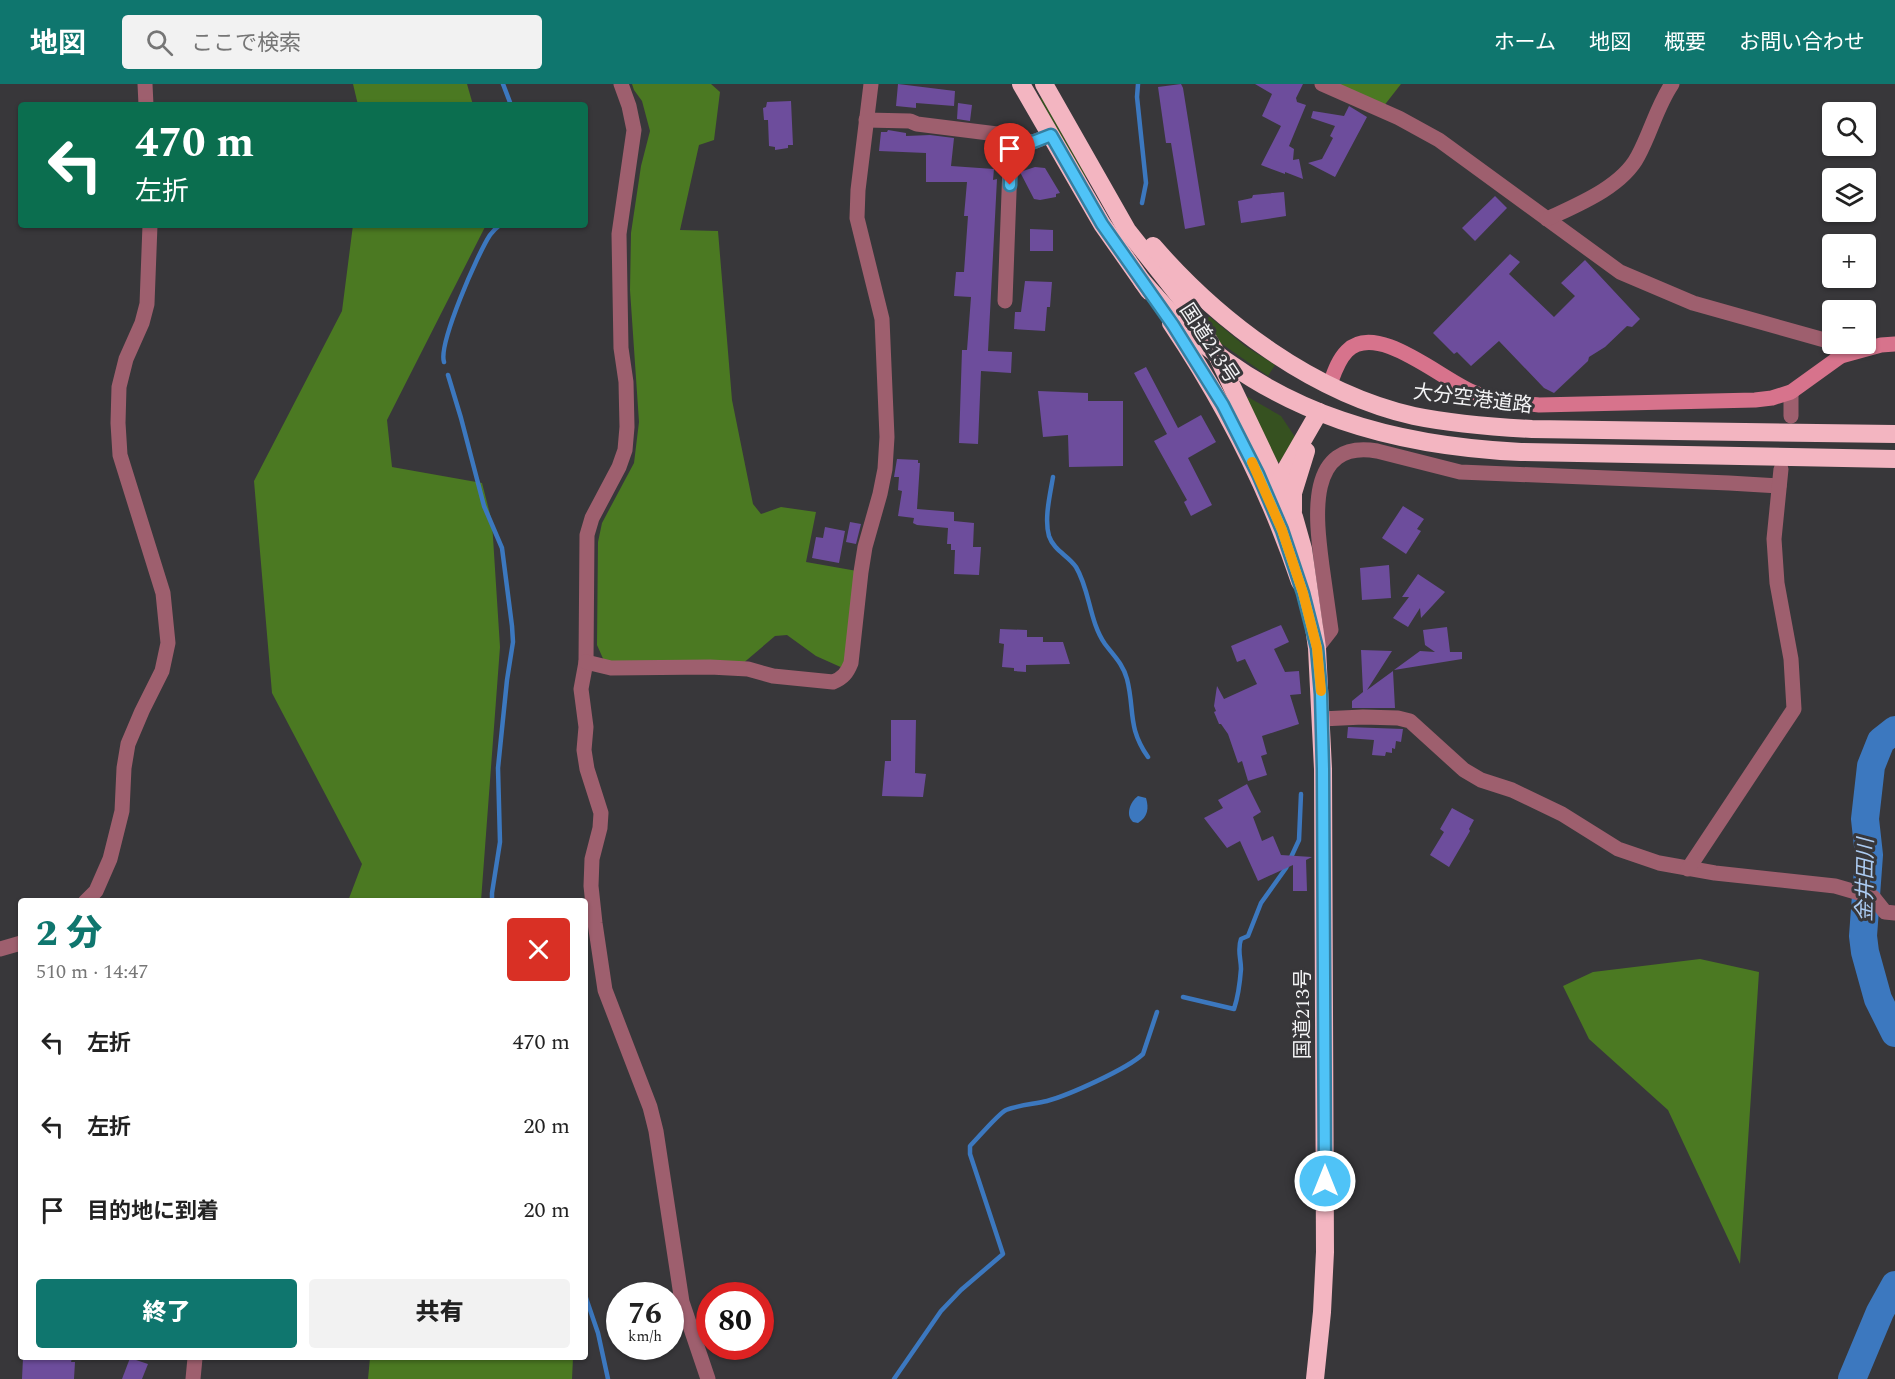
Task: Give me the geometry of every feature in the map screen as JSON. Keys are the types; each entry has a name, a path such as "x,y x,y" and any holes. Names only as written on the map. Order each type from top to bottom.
{"highway":[{"name":"国道213号","path":"1021,84 1102,224 1173,325 1223,405 1258,474 1282,530 1317,648"},
{"name":"国道213号","path":"1044,84 1127,230 1191,311 1215,351 1294,517 1305,562 1317,648 1323,781 1325,1252 1315,1379"},
{"name":"大分空港道路","path":"1079,145 1142,233 1209,305 1250,337 1289,362 1360,399 1413,416 1483,426 1532,429 1895,434"},
{"path":"1142,281 1185,327 1268,388 1355,426 1413,441 1480,450 1895,459"},
{"path":"1294,517 1294,486 1330,384"},
{"path":"1293,563 1290,529 1276,496 1278,483 1319,412"}],"street":[{"path":"145,84 146,102"},
{"path":"621,84 634,130 619,234 621,348 626,382 627,427 626,450 592,518 587,535 586,662 581,688 586,727 584,750 587,769 602,813 592,859 591,886 605,990 650,1107 656,1131 682,1302 708,1379"},
{"path":"586,662 611,668 748,669 773,676 833,682 848,671 853,651 865,547 880,494 886,461 887,437 882,319 857,218 858,190 871,84"},
{"path":"1322,84 1399,118 1439,140 1620,272 1693,303 1828,341 1841,356"},
{"path":"1547,219 1589,200 1618,179 1637,158 1663,98 1672,84"},
{"path":"866,120 910,121 917,124 1005,135 1011,139 1033,142 1051,135"},
{"path":"1005,301 1011,139"},
{"path":"95,898 110,858 122,811 124,768 128,744 162,671 168,643 163,593 120,455 118,423 118,387 147,304 150,228"},
{"path":"1330,384 1341,358 1347,351 1362,342 1375,342 1393,347 1476,394 1515,402 1539,405 1755,400 1791,392 1841,356 1881,345 1895,344"},
{"path":"1791,392 1791,416"},
{"path":"1317,648 1331,630 1318,525 1317,507 1322,476 1339,457 1350,451 1364,449 1377,451 1460,472 1779,486"},
{"path":"1688,869 1794,709 1791,659 1777,583 1774,550 1781,469"},
{"path":"1321,719 1363,717 1398,718 1410,721 1464,770 1481,780 1512,790 1562,814 1618,849 1659,863 1688,869 1835,886 1874,897 1884,912 1895,913"},
{"path":"0,950 18,945"},
{"path":"193,1379 195,1360"}],"green space":[{"path":"353,84 467,84 472,102 357,102"},
{"path":"632,84 711,84 720,92 714,140 699,145 680,230 718,231 732,400 753,504 761,514 781,507 816,512 806,562 857,571 845,669 816,656 787,635 775,636 741,665 605,663 597,645 598,542 602,523 634,463 639,422 630,290 631,233 641,166 650,131 642,101"},
{"path":"1333,84 1401,84 1383,107"},
{"path":"1042,96 1088,177 1084,177 1040,99"},
{"path":"353,228 484,228 387,420 392,467 482,483 492,522 500,647 481,898 349,898 362,864 272,693 254,481 342,311"},
{"path":"1205,317 1210,317 1245,346 1275,365 1268,376 1216,340"},
{"path":"1248,397 1281,416 1295,437 1280,462 1275,462"},
{"path":"1700,959 1759,972 1740,1264 1668,1110 1589,1039 1563,986 1593,972"},
{"path":"370,1360 573,1360 572,1379 368,1379"}],"water":[{"path":"1138,796 1146,798 1147,809 1146,815 1138,823 1133,822 1129,812"}],"building":[{"path":"898,84 955,91 954,106 916,103 916,108 896,106"},
{"path":"1181,84 1205,225 1185,229 1171,143 1166,143 1158,87"},
{"path":"1255,84 1303,84 1296,98 1297,102 1306,105 1289,146 1294,149 1293,160 1299,159 1303,179 1261,165 1281,126 1262,116 1272,94"},
{"path":"791,101 793,145 775,150 775,147 769,146 768,120 764,120 763,108 766,107 767,102"},
{"path":"958,103 972,105 970,121 957,119"},
{"path":"1349,106 1367,117 1335,177 1308,163 1322,159 1333,138 1330,136 1335,126 1311,118 1313,111 1344,116"},
{"path":"888,130 906,133 906,136 930,135 954,138 951,166 994,169 993,180 997,179 988,351 1012,352 1011,373 981,371 978,444 959,443 962,350 967,350 971,297 954,296 956,272 964,272 968,216 964,216 967,182 926,182 926,153 879,151 881,132"},
{"path":"1035,167 1045,168 1060,193 1056,194 1056,197 1034,199 1020,172"},
{"path":"1284,192 1286,216 1241,223 1238,201 1252,198 1253,195"},
{"path":"1495,196 1507,208 1475,241 1462,228"},
{"path":"1030,229 1053,230 1053,251 1030,251"},
{"path":"1510,254 1520,262 1509,274 1554,317 1575,296 1561,283 1585,260 1640,319 1632,327 1627,326 1605,347 1589,357 1588,361 1554,393 1544,388 1499,341 1471,366 1457,352 1454,354 1433,333"},
{"path":"1025,281 1052,282 1045,331 1014,329 1015,312 1021,312"},
{"path":"1146,367 1178,428 1201,415 1216,442 1188,458 1212,505 1191,516 1184,502 1187,500 1154,441 1167,434 1134,373"},
{"path":"1038,391 1088,393 1088,401 1123,401 1123,466 1069,467 1068,435 1043,437"},
{"path":"897,459 918,460 920,463 917,509 954,512 954,521 974,523 973,547 981,547 979,575 954,574 955,550 951,550 951,544 947,544 948,528 917,525 913,523 914,518 898,516 902,491 898,490 899,477 894,477"},
{"path":"1403,506 1424,519 1417,529 1421,531 1406,554 1382,538"},
{"path":"850,522 861,524 856,544 846,542"},
{"path":"825,527 845,531 839,563 812,558 816,537 823,538"},
{"path":"1389,565 1391,598 1362,600 1360,568"},
{"path":"1418,574 1445,592 1421,618 1420,608 1408,627 1393,618 1409,597 1402,597"},
{"path":"1281,625 1289,642 1274,649 1285,672 1299,671 1301,694 1290,695 1299,724 1262,736 1267,754 1261,756 1267,775 1248,781 1242,761 1238,763 1228,734 1219,724 1214,712 1216,711 1214,706 1217,686 1224,699 1257,684 1245,659 1237,662 1231,646"},
{"path":"1447,627 1450,652 1462,652 1462,659 1394,670 1420,651 1435,652 1425,645 1423,630"},
{"path":"1000,629 1027,630 1027,637 1043,637 1043,642 1063,642 1070,664 1026,665 1026,672 1002,667 1004,644 999,643"},
{"path":"1361,650 1392,651 1367,690 1393,671 1395,708 1352,708 1352,701 1363,692"},
{"path":"891,720 916,720 915,773 926,774 923,797 882,796 885,761 891,761"},
{"path":"1348,727 1403,729 1401,742 1396,741 1392,753 1386,752 1385,756 1372,755 1374,740 1347,738"},
{"path":"1247,784 1261,812 1253,817 1262,841 1273,836 1281,855 1312,857 1306,860 1307,891 1293,891 1293,865 1258,881 1240,841 1227,848 1204,818 1223,808 1218,800"},
{"path":"1452,808 1474,820 1449,867 1430,855 1444,832 1440,829"},
{"path":"23,1360 72,1360 71,1362 75,1362 74,1379 22,1379"},
{"path":"129,1360 148,1364 142,1379 122,1379"}],"waterway":[{"path":"503,84 510,102"},
{"path":"1138,84 1137,97 1146,183 1142,203"},
{"path":"444,362 447,337 460,299 484,245 497,228"},
{"path":"448,375 484,506 502,548 512,626 513,642 498,768 500,842 492,898"},
{"path":"1053,477 1047,515 1049,536 1054,545 1076,567 1100,635 1123,669 1127,679 1134,727 1148,757"},
{"name":"金井田川","path":"1895,730 1881,741 1871,766 1865,819 1869,855 1863,936 1878,999 1895,1033"},
{"path":"1183,997 1234,1009 1241,974 1239,950 1241,939 1248,936 1261,903 1286,868 1299,840 1301,794"},
{"path":"894,1379 941,1311 961,1290 1003,1254 970,1154 970,1146 1002,1112 1069,1093 1135,1060 1143,1054 1157,1012"},
{"name":"金井田川","path":"1852,1379 1880,1312 1895,1285"},
{"path":"588,1304 598,1333 608,1379"}],"slow traffic":[{"path":"1252,462 1282,530 1303,593 1317,648 1321,691"}],"route":[{"path":"1010,185 1011,139 1033,142 1051,135 1102,224 1173,325 1223,405 1258,474 1282,530 1303,593 1317,648 1321,694 1325,1181"}]}
